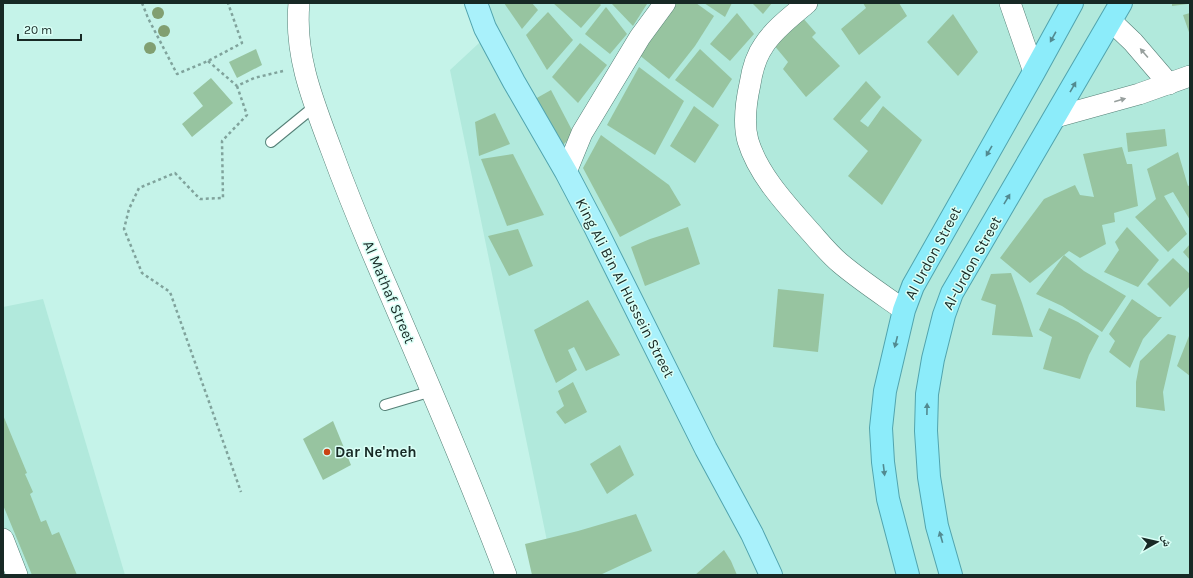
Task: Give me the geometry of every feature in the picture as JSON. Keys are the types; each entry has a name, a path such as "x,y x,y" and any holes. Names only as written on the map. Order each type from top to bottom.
{"highway":[{"name":"Al Urdon Street","path":"908,575 888,499 883,462 881,428 885,391 904,310 913,286 1072,3"},
{"name":"Al-Urdon Street","path":"951,575 937,526 929,477 926,431 927,394 937,338 944,314 952,293 1116,12"}],"main road":[{"name":"King Ali Bin Al Hussein Street","path":"476,3 485,28 566,172 706,449 752,534 771,575"}],"street":[{"name":"Al Mathaf Street","path":"299,3 298,37 303,66 315,106 362,227 432,391 506,575"},
{"path":"566,172 582,132 640,37 665,3"},
{"path":"807,3 768,38 757,58 746,101 745,123 748,140 755,158 764,174 786,204 821,244 840,263 904,310"},
{"path":"1010,3 1034,72"},
{"path":"1116,12 1134,42 1169,84"},
{"path":"1056,117 1139,94 1190,76"},
{"path":"3,540 17,575"}],"lane":[{"path":"271,142 315,106"},
{"path":"385,405 432,391"}],"path":[{"path":"142,3 176,74 208,61 242,43 228,3"},
{"path":"208,61 237,86 247,116 222,140 223,198 200,198 175,173 139,188 129,209 124,229 142,273 170,292 241,492"},
{"path":"237,86 254,78 303,66"}],"shaded area":[{"path":"490,3 1190,3 1190,575 554,575 450,70 492,31"},
{"path":"43,299 125,575 3,575 3,307"}],"building":[{"path":"504,3 532,3 538,10 522,29"},
{"path":"553,3 599,3 601,5 581,28"},
{"path":"611,3 646,3 647,4 633,26"},
{"path":"673,3 696,3 714,16 695,46 669,79 638,54"},
{"path":"704,3 732,3 725,17"},
{"path":"752,3 772,3 763,14"},
{"path":"863,3 899,3 907,16 859,55 841,29 866,8"},
{"path":"1172,3 1188,3 1188,4 1172,6"},
{"path":"606,7 627,34 610,54 585,34"},
{"path":"548,12 573,40 547,70 526,35"},
{"path":"737,13 754,34 730,61 710,44"},
{"path":"1190,13 1190,35 1183,15"},
{"path":"953,14 978,52 958,76 927,42"},
{"path":"802,17 816,33 812,37 840,66 806,97 783,69 788,62 773,44"},
{"path":"580,43 607,65 578,103 552,77"},
{"path":"256,49 262,65 237,78 229,62"},
{"path":"700,49 732,79 713,108 675,80"},
{"path":"639,67 684,101 655,155 607,125"},
{"path":"211,78 233,103 192,137 182,124 203,106 193,93"},
{"path":"866,81 881,97 860,121 868,127 883,106 922,140 882,205 848,176 868,151 833,119"},
{"path":"551,90 574,134 563,145 535,99"},
{"path":"694,106 719,125 695,163 670,146"},
{"path":"495,113 510,144 479,156 475,122"},
{"path":"1165,129 1167,146 1128,152 1126,133"},
{"path":"601,135 669,185 681,205 620,237 583,168"},
{"path":"1122,147 1127,164 1132,164 1138,206 1114,213 1115,222 1102,225 1106,244 1080,258 1069,251 1030,283 1000,258 1044,199 1075,185 1080,195 1094,197 1083,154"},
{"path":"1178,152 1188,186 1190,185 1190,220 1173,192 1164,196 1187,234 1168,252 1135,217 1156,199 1147,169"},
{"path":"513,154 544,215 507,226 481,159"},
{"path":"688,227 700,264 645,286 631,247 650,239"},
{"path":"1127,227 1159,260 1138,287 1104,272 1119,250 1115,242"},
{"path":"518,229 533,266 509,276 488,236"},
{"path":"1190,244 1190,260 1183,252"},
{"path":"1064,255 1084,271 1126,296 1102,332 1062,306 1036,294"},
{"path":"1173,258 1190,274 1190,286 1170,307 1147,284"},
{"path":"1011,273 1033,337 992,335 996,305 981,300 991,274"},
{"path":"778,289 824,294 818,352 773,347"},
{"path":"1132,299 1158,317 1162,317 1143,339 1130,368 1109,352 1115,341 1109,334"},
{"path":"588,300 620,355 586,371 574,347 568,350 577,370 556,383 534,330"},
{"path":"1049,308 1078,322 1099,336 1089,355 1080,379 1043,369 1052,337 1039,330"},
{"path":"1168,334 1176,336 1163,392 1165,411 1136,407 1136,382 1140,361"},
{"path":"1190,336 1190,376 1177,366"},
{"path":"573,382 587,412 565,424 556,412 564,406 558,391"},
{"path":"3,415 27,473 25,474 33,492 30,494 41,522 46,520 52,535 59,532 77,575 32,575 3,505"},
{"name":"Dar Ne'meh","path":"333,421 351,465 323,480 303,439"},
{"path":"620,445 634,475 607,494 590,464"},
{"path":"636,514 652,551 600,575 532,575 525,544 578,531"},
{"path":"724,550 737,575 695,575"}],"place":[{"name":"Dar Ne'meh","path":"327,452"}]}
